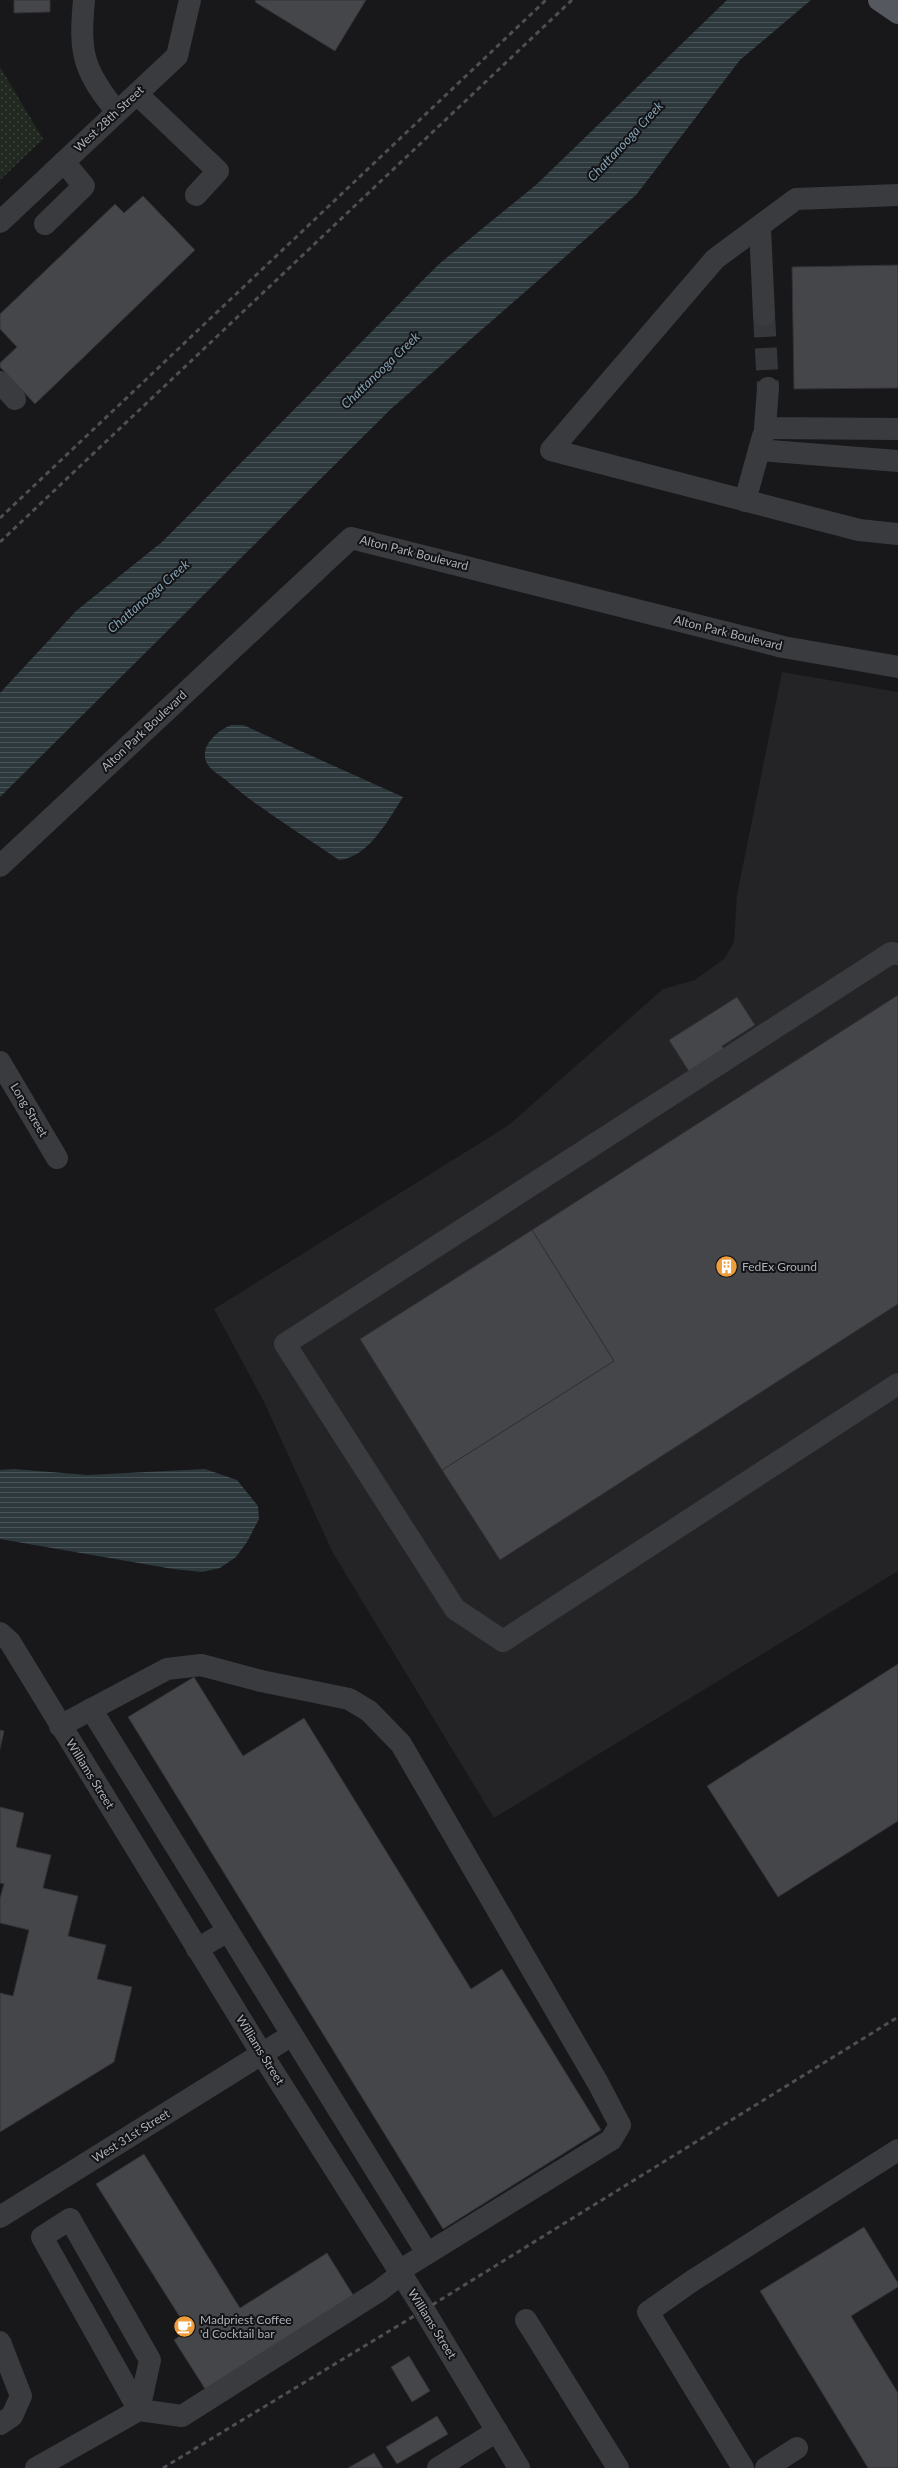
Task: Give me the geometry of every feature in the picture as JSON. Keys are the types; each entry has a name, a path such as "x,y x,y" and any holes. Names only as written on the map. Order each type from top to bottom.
{"main road":[{"path":"879,0 898,13"}],"street":[{"path":"84,0 82,20 84,59 95,85 117,112"},
{"name":"West 28th Street","path":"0,222 176,56 190,0"},
{"path":"137,94 218,171 196,195"},
{"path":"45,224 84,186 64,162"},
{"path":"898,194 796,199 715,259 551,450 859,530 898,534"},
{"path":"760,227 764,315"},
{"path":"0,382 15,399"},
{"path":"745,501 766,428 768,388"},
{"path":"766,428 898,428"},
{"path":"759,450 898,461"},
{"name":"Alton Park Boulevard","path":"0,866 351,538 783,647 898,667"},
{"path":"898,954 891,952 286,1344 454,1609 503,1641 898,1384"},
{"name":"Long Street","path":"0,1062 57,1158"},
{"name":"Williams Street","path":"0,1633 10,1642 197,1949 400,2272 520,2468"},
{"path":"36,2468 139,2410 182,2416 379,2291 400,2272 427,2254 611,2140 620,2126 594,2076 400,1744 369,1712 349,1700 261,1681 201,1665 167,1669 60,1726"},
{"path":"91,1709 427,2254"},
{"path":"197,1949 228,1931"},
{"name":"West 31st Street","path":"0,2217 292,2035"},
{"path":"743,2468 648,2312 692,2281 898,2150"},
{"path":"335,2170 365,2153"},
{"path":"70,2219 150,2360 139,2410 42,2237 70,2219"},
{"path":"526,2320 618,2468"},
{"path":"0,2342 21,2396 12,2416 0,2424"},
{"path":"438,2468 497,2431"},
{"path":"766,2468 796,2448"}],"shaded area":[{"path":"0,67 43,139 0,180"},
{"path":"782,672 898,692 898,1571 494,1818 333,1553 264,1402 214,1309 509,1125 663,989 695,980 725,958 734,942 737,895"}],"water":[{"name":"Chattanooga Creek","path":"727,0 811,0 740,60 636,195 392,408 0,797 0,693 76,611 162,542 439,264 537,184"},
{"path":"231,725 243,725 403,797 377,836 368,845 350,858 339,860 254,802 208,765 205,759 207,746 220,731"},
{"path":"14,1469 88,1475 205,1469 237,1480 258,1506 259,1519 247,1542 236,1557 220,1568 202,1572 173,1569 0,1539 0,1470"}],"building":[{"path":"14,0 50,0 50,12 14,13"},
{"path":"256,0 366,0 335,51 255,2"},
{"path":"143,196 195,250 35,404 0,367 0,363 17,347 0,329 0,314 115,204 124,213"},
{"path":"898,265 898,388 794,389 792,267"},
{"name":"FedEx Ground","path":"898,995 898,1304 500,1560 442,1470 614,1361 532,1230"},
{"path":"737,997 755,1025 722,1046 725,1051 690,1073 669,1040"},
{"path":"532,1230 614,1361 442,1470 360,1339"},
{"path":"898,1664 898,1821 778,1897 707,1786"},
{"path":"194,1677 243,1756 304,1718 471,1989 502,1969 601,2130 443,2229 128,1717"},
{"path":"0,1730 4,1731 0,1749"},
{"path":"0,1807 24,1813 16,1847 51,1855 43,1888 78,1896 68,1936 106,1945 97,1979 132,1987 114,2062 0,2132 0,1993 13,1996 29,1930 0,1923 0,1898 4,1884 0,1883"},
{"path":"144,2154 240,2308 327,2253 355,2298 207,2392 174,2340 188,2330 96,2184"},
{"path":"864,2227 898,2283 898,2287 851,2316 898,2393 898,2468 868,2468 760,2291"},
{"path":"409,2356 430,2391 412,2402 391,2367"},
{"path":"437,2416 448,2434 397,2464 386,2447"},
{"path":"374,2453 383,2468 348,2468"}],"tunnel":[{"path":"764,315 768,388"}],"railway":[{"path":"0,518 546,0"},
{"path":"0,542 572,0"},
{"path":"163,2468 424,2310 898,2017"}],"place":[{"name":"FedEx Ground","path":"726,1267"},
{"name":"Madpriest Coffee 'd Cocktail bar","path":"184,2327"}]}
